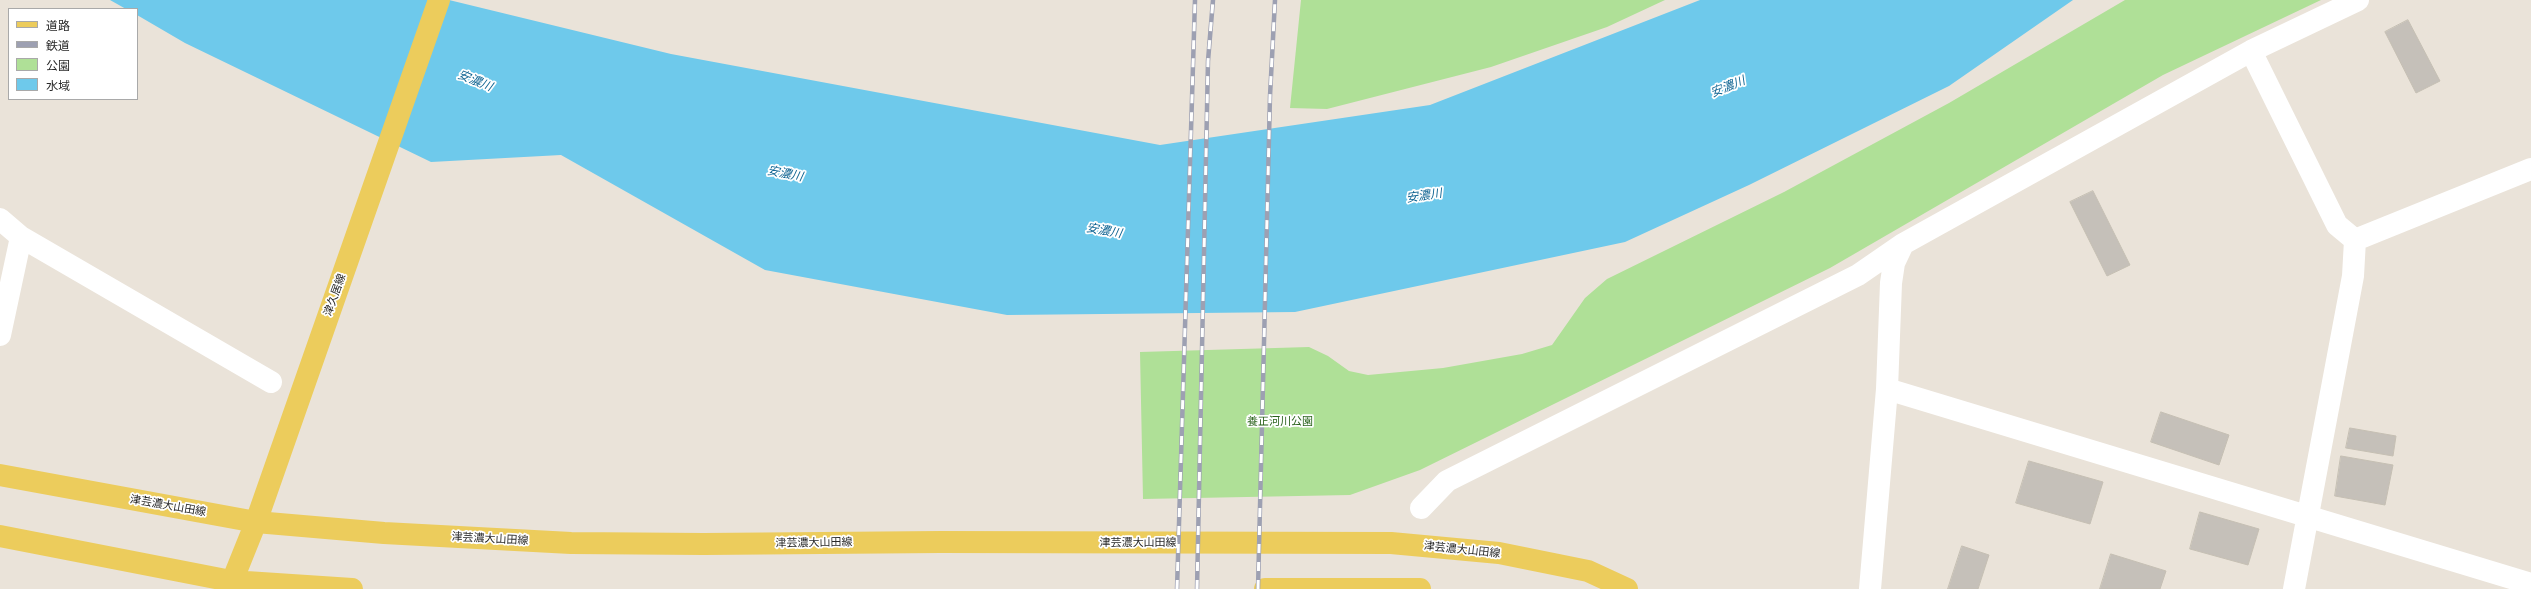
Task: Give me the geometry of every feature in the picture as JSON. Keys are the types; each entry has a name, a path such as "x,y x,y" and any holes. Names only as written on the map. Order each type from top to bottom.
{"main road":[{"name":"津久居線","path":"230,585 256,522 439,0"},
{"name":"津芸濃大山田線","path":"0,475 256,522 384,533 571,543 1391,543 1499,553 1588,571 1627,589"},
{"path":"0,536 230,585 352,589"},
{"path":"1266,589 1420,589"}],"street":[{"path":"1421,508 1447,481 1858,275 1903,244 2251,51 2358,0"},
{"path":"2251,51 2337,225 2355,240"},
{"path":"2355,240 2531,169"},
{"path":"0,219 20,237 271,382"},
{"path":"0,335 20,237"},
{"path":"2294,589 2353,276 2355,240"},
{"path":"1870,589 1887,389 1891,283 1894,263 1903,244"},
{"path":"1887,389 2531,584"}],"green space":[{"path":"1301,0 1665,0 1607,27 1491,67 1327,109 1290,108"},
{"name":"養正河川公園","path":"2125,0 2321,0 2163,75 1830,268 1420,470 1350,495 1143,499 1140,352 1309,347 1328,356 1349,371 1368,375 1443,368 1522,354 1552,345 1585,298 1607,279 1784,192 1949,103"}],"water":[{"name":"安濃川","path":"110,0 449,0 671,54 1160,145 1430,105 1700,0 2073,0 1949,86 1749,185 1625,242 1295,312 1007,315 765,270 561,155 431,162 185,43 138,16 138,8 124,8"}],"building":[{"path":"2408,20 2440,81 2416,93 2385,32"},
{"path":"2093,191 2130,265 2107,276 2070,202"},
{"path":"2161,412 2229,435 2219,465 2151,442"},
{"path":"2350,428 2396,436 2393,456 2346,448"},
{"path":"2341,456 2393,465 2385,505 2335,496"},
{"path":"2029,461 2103,482 2090,524 2016,503"},
{"path":"2200,512 2259,529 2248,565 2190,549"},
{"path":"1962,546 1989,555 1978,589 1948,589"},
{"path":"2111,554 2166,571 2160,589 2100,589"}],"railway":[{"path":"1177,589 1195,0"},
{"path":"1197,589 1208,61 1213,0"},
{"path":"1258,589 1270,96 1275,0"}]}
